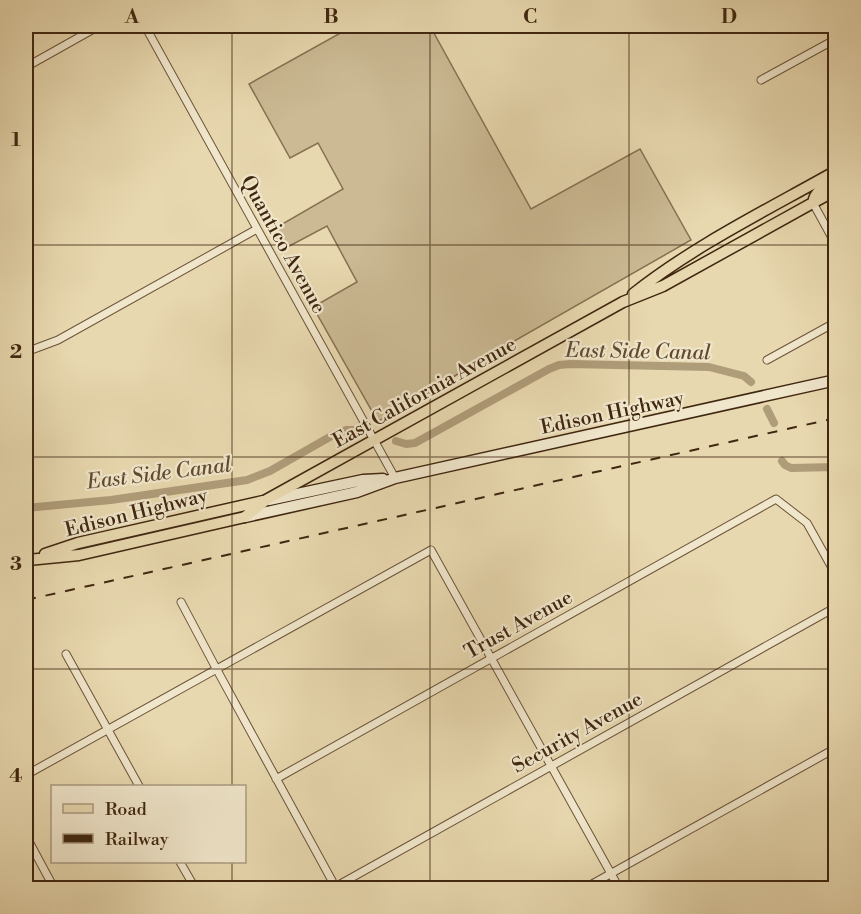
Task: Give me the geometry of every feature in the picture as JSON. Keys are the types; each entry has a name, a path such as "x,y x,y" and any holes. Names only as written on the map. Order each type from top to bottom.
{"main road":[{"name":"East California Avenue","path":"623,302 698,248 836,171"},
{"path":"813,203 815,195 836,181"},
{"name":"East California Avenue","path":"245,518 266,500 374,440 623,302 663,286 836,190"},
{"name":"Edison Highway","path":"26,560 79,555 357,492 395,478 836,381"},
{"name":"Edison Highway","path":"26,560 78,543 266,500 363,480 395,478"}],"street":[{"path":"26,66 99,26"},
{"name":"Quantico Avenue","path":"145,26 395,478"},
{"path":"761,80 836,39"},
{"path":"813,203 836,245"},
{"path":"26,352 58,340 257,229"},
{"path":"767,360 836,322"},
{"name":"Trust Avenue","path":"276,779 776,499 807,523 836,575"},
{"path":"26,776 431,550 619,888"},
{"path":"181,602 336,888"},
{"name":"Security Avenue","path":"336,888 836,607"},
{"path":"66,654 138,785"},
{"path":"585,888 836,748"},
{"path":"26,836 54,888"},
{"path":"181,863 195,888"}],"shaded area":[{"path":"353,26 430,26 531,209 640,149 691,240 474,364 384,420 377,420 313,307 357,282 327,226 282,250 272,230 343,189 318,143 290,158 249,84"}],"waterway":[{"name":"East Side Canal","path":"396,441 406,444 415,443 559,365 709,367 744,376 751,382"},
{"name":"East Side Canal","path":"767,409 774,423"},
{"name":"East Side Canal","path":"26,508 111,500 247,480 270,471 335,434 346,430 357,430"},
{"name":"East Side Canal","path":"782,461 791,468 836,467"}],"railway":[{"path":"26,600 836,418"}]}
